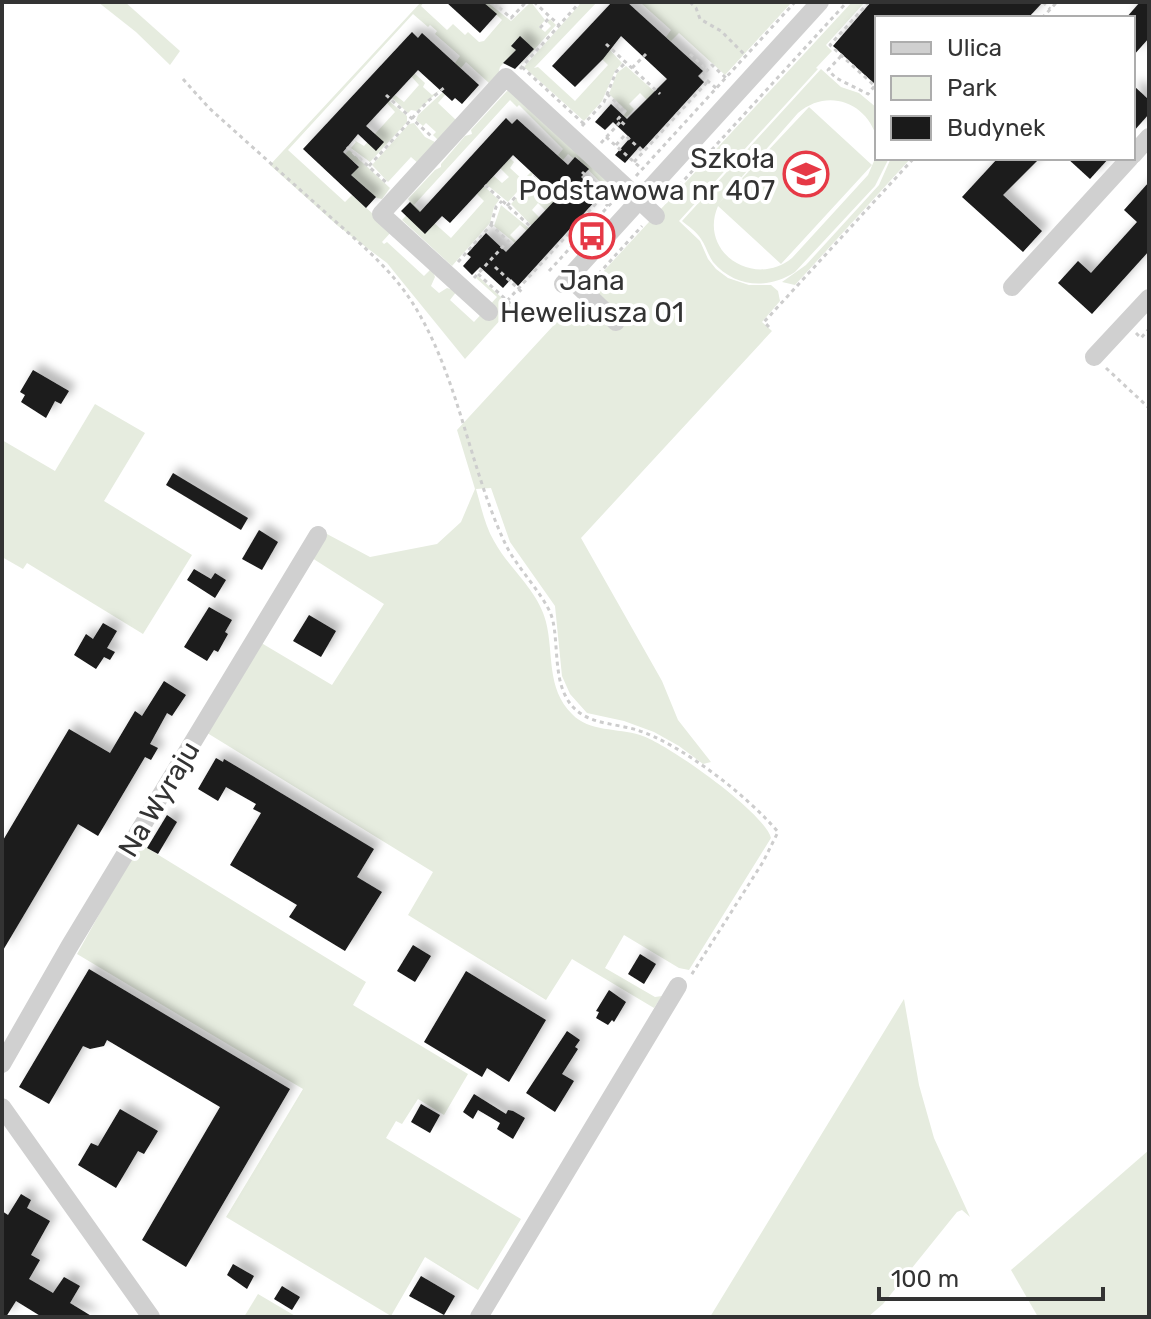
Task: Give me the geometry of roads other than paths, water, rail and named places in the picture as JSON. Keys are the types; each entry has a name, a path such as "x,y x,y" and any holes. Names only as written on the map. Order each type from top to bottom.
{"street":[{"path":"616,322 558,275 640,200 820,2"},
{"path":"489,312 381,214 506,77 515,74 578,130 590,154 655,214"},
{"path":"1135,153 1149,137"},
{"path":"1012,287 1128,160"},
{"path":"1094,357 1149,298"},
{"name":"Na Wyraju","path":"2,1064 69,947 318,535"},
{"path":"479,1317 678,986"},
{"path":"2,1107 151,1317"}],"place":[{"name":"Szkoła Podstawowa nr 407","path":"806,174"},
{"name":"Jana Heweliusza 01","path":"592,236"}]}
